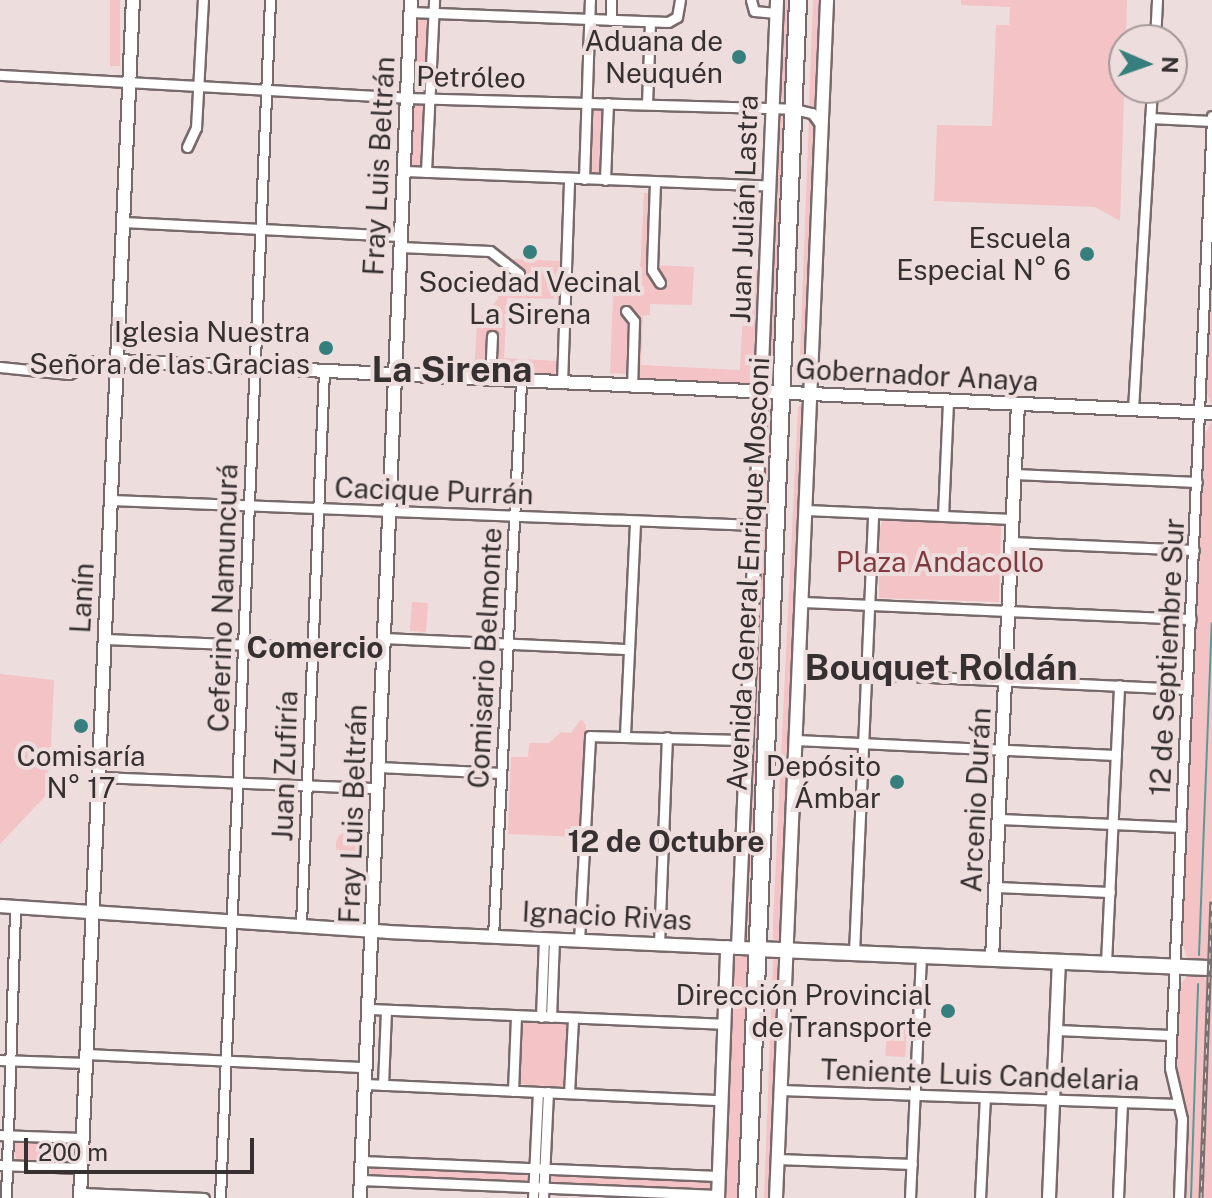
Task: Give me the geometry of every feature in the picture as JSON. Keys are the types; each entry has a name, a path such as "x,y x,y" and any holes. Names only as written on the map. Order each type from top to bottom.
{"highway":[{"name":"Avenida General Enrique Mosconi","path":"747,1198 762,949 786,393 798,110 798,0"},
{"name":"Avenida General Enrique Mosconi","path":"798,110 808,0"},
{"name":"Avenida General Enrique Mosconi","path":"757,1198 762,949"}],"main road":[{"name":"Ignacio Rivas","path":"762,949 1212,968"}],"street":[{"name":"Lanín","path":"81,1196 133,0"},
{"path":"187,147 195,132 203,0"},
{"name":"Ceferino Namuncurá","path":"220,1198 270,0"},
{"name":"Fray Luis Beltrán","path":"426,172 434,0"},
{"path":"584,179 590,0"},
{"path":"611,0 611,20"},
{"path":"411,6 433,13 650,22 675,20 680,0"},
{"path":"751,0 754,11 777,6"},
{"path":"776,1198 827,0"},
{"path":"1156,24 1157,0"},
{"name":"Fray Luis Beltrán","path":"360,1198 411,6"},
{"name":"Juan Julián Lastra","path":"718,1196 724,1024 733,948 747,740 777,6"},
{"path":"647,104 650,22"},
{"name":"Petróleo","path":"0,75 407,98 429,96 798,110"},
{"path":"605,180 608,103"},
{"path":"1133,409 1151,104"},
{"path":"750,108 766,115 771,134"},
{"path":"798,110 816,115 822,127"},
{"path":"1150,118 1212,118"},
{"name":"12 de Septiembre Sur","path":"1179,1198 1178,1104 1170,1080 1171,1035 1197,482 1206,413 1212,118"},
{"path":"403,171 769,186"},
{"path":"562,383 569,178"},
{"path":"655,182 652,270 660,283"},
{"path":"123,222 260,229 490,251 519,274"},
{"path":"626,311 634,321 632,387"},
{"path":"490,380 492,336"},
{"name":"Gobernador Anaya","path":"0,367 69,374 94,361 117,361 1206,413"},
{"name":"Juan Zufiría","path":"301,924 324,371"},
{"name":"Comisario Belmonte","path":"493,937 521,382"},
{"path":"943,516 948,400"},
{"name":"Arcenio Durán","path":"992,959 1018,404"},
{"path":"1014,474 1197,482"},
{"name":"Cacique Purrán","path":"111,500 756,525"},
{"path":"806,510 1012,519"},
{"path":"854,953 873,513"},
{"path":"625,735 635,521"},
{"path":"1011,542 1194,550"},
{"path":"802,602 1191,619"},
{"path":"105,639 312,647 508,643 629,649"},
{"path":"866,674 1187,689"},
{"path":"1106,963 1119,685"},
{"path":"579,941 590,736 747,740"},
{"path":"659,944 667,737"},
{"path":"795,740 1116,755"},
{"path":"379,767 501,773"},
{"path":"99,777 378,788"},
{"path":"999,819 1181,827"},
{"path":"996,887 1110,892"},
{"name":"Ignacio Rivas","path":"0,906 493,937 762,949"},
{"path":"6,1198 3,1165 5,1060 15,907"},
{"path":"546,1017 549,940"},
{"path":"910,1198 921,956"},
{"path":"1049,1198 1059,961"},
{"path":"0,987 12,987"},
{"path":"369,1009 724,1024"},
{"path":"383,1085 386,1010"},
{"path":"513,1091 516,1016"},
{"path":"569,1093 573,1018"},
{"path":"1056,1030 1171,1035"},
{"path":"5,1060 225,1060 366,1067"},
{"path":"365,1084 721,1100"},
{"name":"Teniente Luis Candelaria","path":"780,1090 1178,1104"},
{"path":"539,1193 543,1092"},
{"path":"980,1198 985,1097"},
{"path":"1118,1198 1122,1102"},
{"path":"4,1135 83,1138"},
{"path":"777,1159 912,1164"},
{"path":"362,1161 718,1176"},
{"path":"3,1165 82,1168"},
{"path":"361,1180 539,1193 718,1196"},
{"path":"81,1196 204,1198"}],"green space":[{"path":"110,0 120,0 120,66 110,66"},
{"path":"782,0 791,0 791,103 782,103"},
{"path":"813,0 822,0 817,113 809,105"},
{"path":"961,0 1127,0 1126,24 1108,24 1108,104 1124,104 1120,221 1095,207 934,201 937,125 992,126 996,25 1009,25 1010,7 961,5"},
{"path":"423,16 430,23 427,86 418,90 413,83 416,23"},
{"path":"419,102 426,107 422,165 415,167 410,162 412,109"},
{"path":"598,108 604,114 601,172 595,175 588,169 589,113"},
{"path":"776,116 786,116 771,384 766,380"},
{"path":"809,117 816,121 805,378 799,382"},
{"path":"644,193 660,194 657,265 694,267 692,305 650,304 650,315 643,316 641,365 740,370 745,269 761,270 754,384 640,381 640,375 610,373 613,295 639,292"},
{"path":"1212,251 1212,406 1206,391"},
{"path":"511,259 563,261 562,299 507,298 504,358 559,361 554,377 474,374 477,322 498,299 499,265"},
{"path":"771,402 775,404 748,939 742,937 766,405"},
{"path":"803,403 782,937 778,941 773,938 773,921 798,407"},
{"path":"1212,420 1212,960 1187,958 1180,935 1203,438"},
{"name":"Plaza Andacollo","path":"883,520 1001,526 999,602 879,598 879,530"},
{"path":"412,602 428,603 426,632 410,631"},
{"path":"0,674 54,680 49,792 0,844"},
{"path":"581,719 586,725 578,837 508,834 511,757 528,757 529,743 549,743 561,732 571,733"},
{"path":"350,831 360,835 364,845 360,855 350,859 340,855 336,845 340,835"},
{"path":"737,955 751,957 740,1198 723,1198 732,959"},
{"path":"779,956 773,1198 764,1198 773,960"},
{"path":"1189,973 1212,976 1212,1198 1183,1198 1186,1114 1174,1073 1178,988"},
{"path":"527,1021 567,1024 563,1087 519,1084 519,1028"},
{"path":"887,1024 907,1025 905,1057 885,1056"},
{"path":"21,1140 68,1142 76,1156 68,1164 17,1161 12,1146"},
{"path":"375,1165 524,1172 531,1178 528,1183 372,1177 369,1171"},
{"path":"553,1173 708,1180 714,1186 709,1191 553,1185 548,1178"}],"waterway":[{"path":"1199,955 1212,623"},
{"path":"1191,1198 1198,984"}],"railway":[{"path":"1201,1198 1212,901"}],"place":[{"name":"Aduana de Neuquén","path":"739,57"},
{"name":"Sociedad Vecinal La Sirena","path":"530,252"},
{"name":"Escuela Especial N° 6","path":"1087,254"},
{"name":"Iglesia Nuestra Señora de las Gracias","path":"326,348"},
{"name":"Comisaría N° 17","path":"81,726"},
{"name":"Depósito Ámbar","path":"897,782"},
{"name":"Dirección Provincial de Transporte","path":"948,1011"}],"district":[{"name":"La Sirena","path":"452,370"},
{"name":"Comercio","path":"315,647"},
{"name":"Bouquet Roldán","path":"941,668"},
{"name":"12 de Octubre","path":"666,841"}]}
